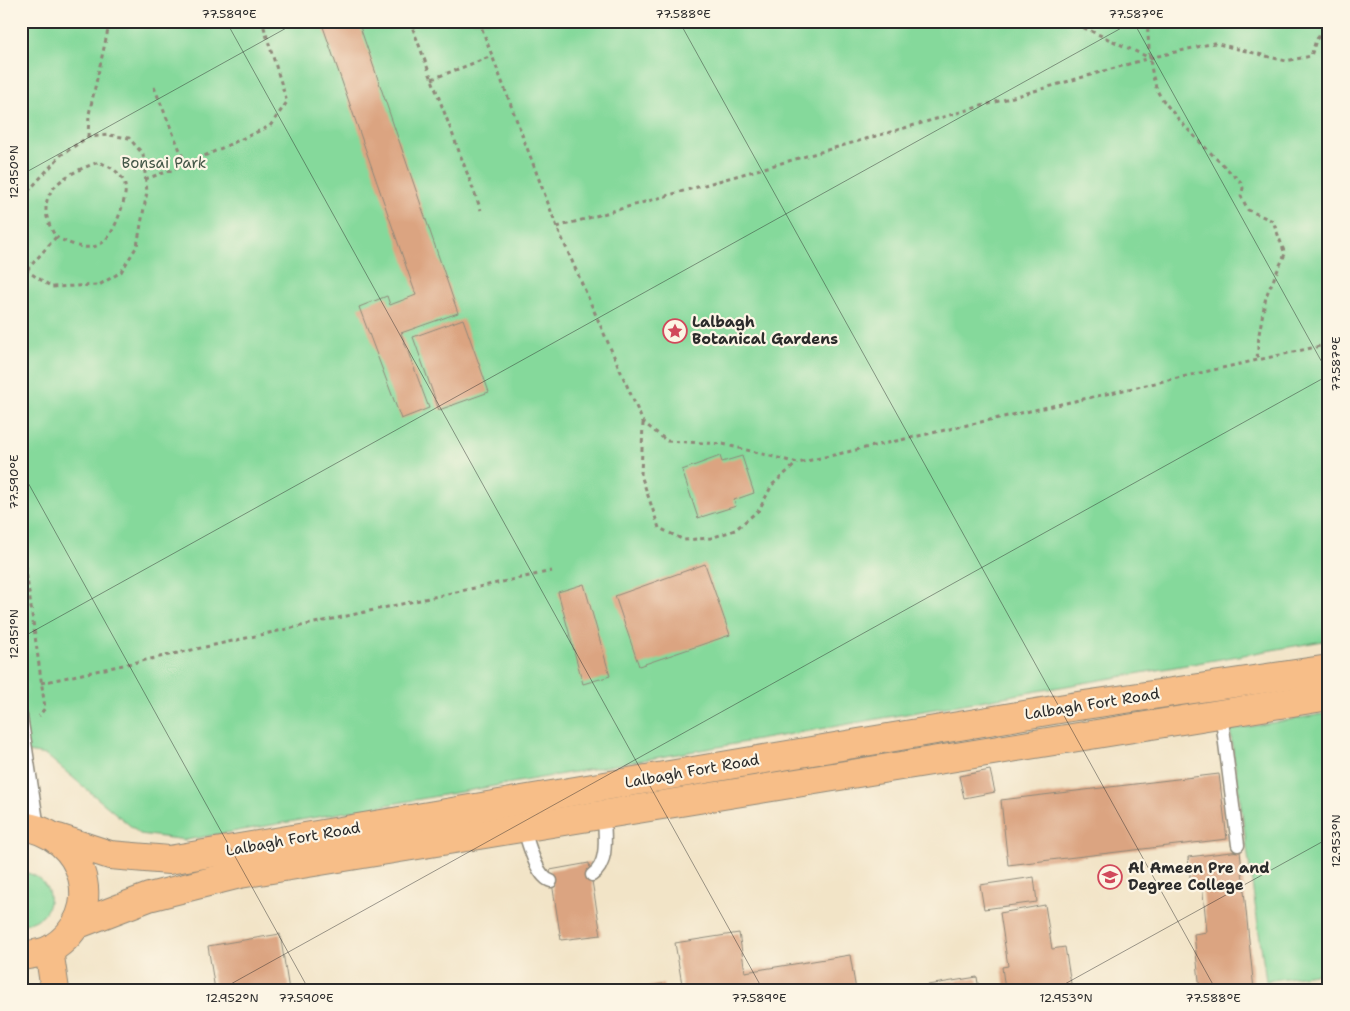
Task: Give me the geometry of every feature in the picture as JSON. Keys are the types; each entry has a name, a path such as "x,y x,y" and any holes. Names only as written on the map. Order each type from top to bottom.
{"main road":[{"name":"Lalbagh Fort Road","path":"39,831 110,855 168,860 1071,707 1329,669"},
{"name":"Lalbagh Fort Road","path":"76,925 149,897 240,874 1220,712 1329,696"},
{"path":"21,956 49,950 60,943 76,925 83,907 85,891 80,865 39,831"},
{"path":"49,950 55,990"}],"lane":[{"path":"1220,712 1238,845"},
{"path":"21,716 39,831"},
{"path":"592,875 599,869 602,860 604,814"},
{"path":"522,827 539,870 544,878 551,881"}],"path":[{"path":"88,137 90,114 110,21"},
{"path":"145,179 186,165 270,126 287,102 262,21"},
{"path":"410,21 481,210"},
{"path":"479,21 557,227 643,422 641,475 659,528 684,540 711,538 735,530 759,510 772,484 798,463 1329,344"},
{"path":"1069,21 1150,58"},
{"path":"1147,21 1152,76 1158,92 1170,108 1240,181 1243,188 1241,196 1248,210 1273,221 1284,246 1285,254 1266,296 1259,334 1257,360"},
{"path":"557,227 1150,58 1214,43 1286,61 1311,56 1316,40 1329,24"},
{"path":"432,79 492,56"},
{"path":"154,87 186,165"},
{"path":"21,229 22,198 60,155 88,137 109,135 129,138 143,154 146,192 137,246 121,272 99,286 52,287 27,271 21,246"},
{"path":"99,162 112,167 124,180 125,199 114,232 104,243 86,248 71,245 56,237 47,223 44,207 49,194 73,171 99,162"},
{"path":"27,271 56,237"},
{"path":"643,422 667,441 723,444 798,463"},
{"path":"21,535 45,708 24,733"},
{"path":"41,682 552,571"}],"green space":[{"name":"Lalbagh Botanical Gardens","path":"21,21 1329,21 1329,640 186,840 140,834 46,755 21,751"},
{"path":"1329,713 1329,972 1266,981 1230,730"},
{"path":"23,872 43,882 48,890 49,899 48,907 43,915 34,921 23,924"}],"building":[{"path":"321,21 358,21 458,313 401,333 429,408 401,419 359,307 387,296 390,305 416,295"},
{"path":"463,319 489,392 439,410 413,337"},
{"path":"720,456 722,462 742,456 754,493 734,500 736,506 698,518 682,470"},
{"path":"705,564 730,635 639,666 615,596"},
{"path":"584,584 610,676 583,684 558,592"},
{"path":"990,770 995,792 964,798 959,776"},
{"path":"1219,774 1227,839 1008,865 1001,800"},
{"path":"1240,851 1254,990 1200,990 1194,934 1207,932 1202,884 1191,885 1188,857"},
{"path":"589,863 601,935 561,940 550,870"},
{"path":"1034,877 1037,902 984,909 980,885"},
{"path":"1045,905 1052,949 1065,947 1072,990 1005,990 1002,967 1008,966 1000,913"},
{"path":"739,933 745,972 850,955 856,990 683,990 675,943"},
{"path":"280,934 289,990 215,990 208,946"},
{"path":"977,977 979,990 903,990 903,989"},
{"path":"1329,981 1329,990 1292,990 1292,988"},
{"path":"663,984 664,990 636,990 636,989"}],"place":[{"name":"Lalbagh Botanical Gardens","path":"675,331"},
{"name":"Al Ameen Pre and Degree College","path":"1110,877"}],"park label":[{"name":"Bonsai Park","path":"164,163"}]}
